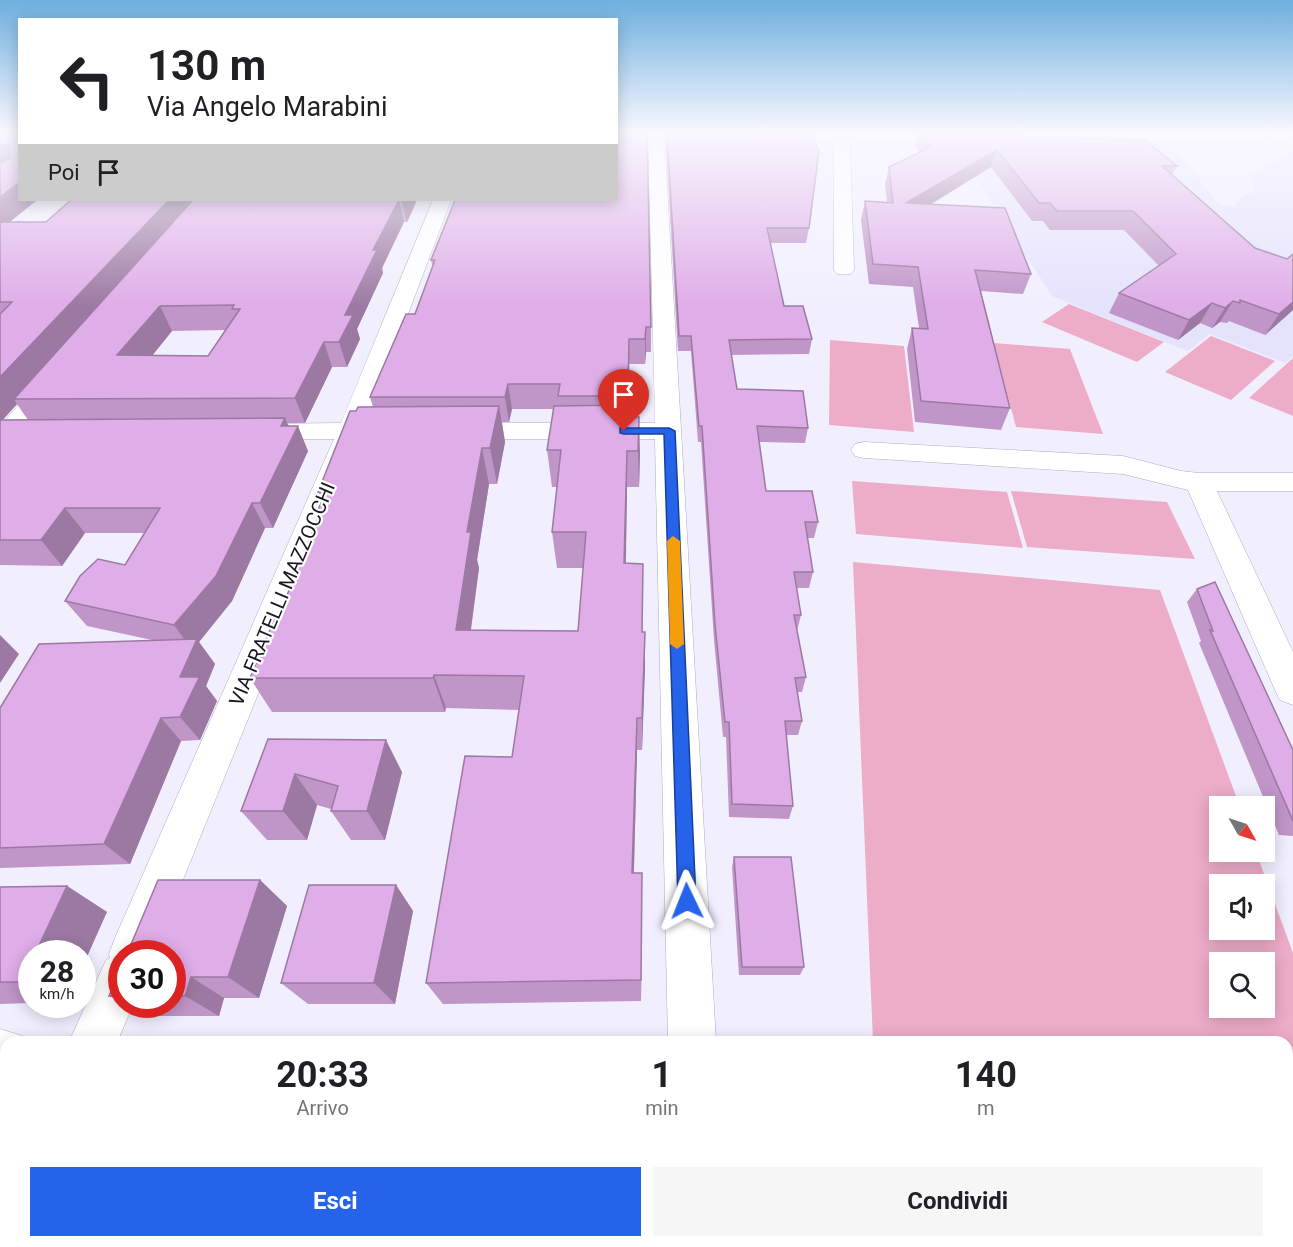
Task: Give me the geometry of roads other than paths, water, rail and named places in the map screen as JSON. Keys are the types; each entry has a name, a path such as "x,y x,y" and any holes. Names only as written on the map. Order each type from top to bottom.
{"street":[{"path":"657,190 669,431 692,1036"},
{"path":"843,190 844,270"},
{"name":"VIA FRATELLI MAZZOCCHI","path":"137,940 351,431 442,201"},
{"path":"2,437 69,363"},
{"path":"232,432 398,431"},
{"path":"434,431 669,431"},
{"path":"2,437 42,434"},
{"path":"864,450 1123,465 1181,480 1199,482 1293,482"},
{"path":"1199,482 1293,690"},
{"path":"96,1036 108,1008"}]}
